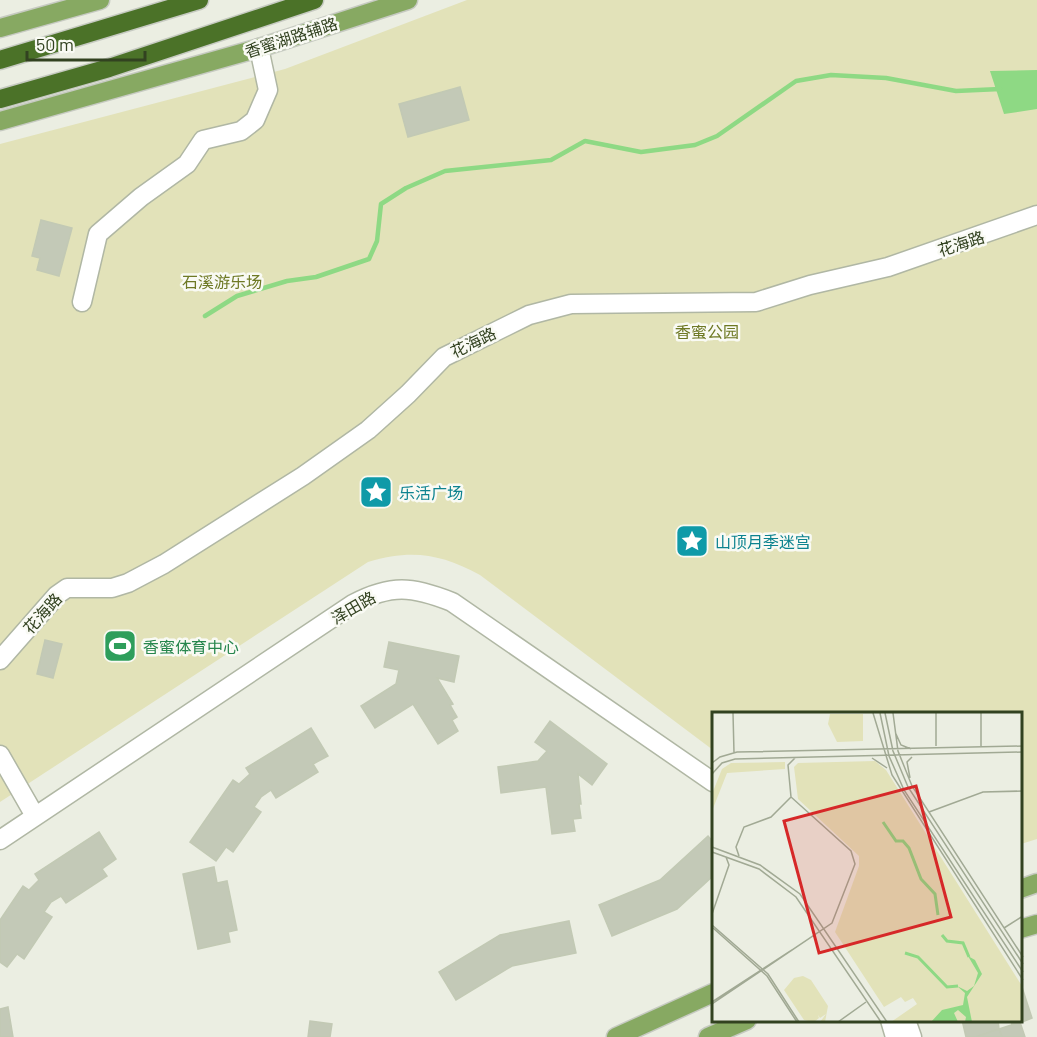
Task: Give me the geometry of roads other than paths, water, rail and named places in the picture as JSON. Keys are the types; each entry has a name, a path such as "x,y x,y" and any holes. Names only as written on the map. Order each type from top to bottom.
{"highway":[{"path":"0,60 199,0"},
{"path":"0,99 109,68 314,0"}],"main road":[{"path":"0,28 100,0"},
{"name":"香蜜湖路辅路","path":"0,121 259,48 408,0"},
{"path":"1022,888 1037,883"},
{"path":"1022,928 1037,924"},
{"path":"616,1037 712,993"},
{"path":"708,1037 742,1022"}],"street":[{"path":"82,302 98,234 141,197 187,164 203,140 241,131 255,120 268,90 259,48"},
{"name":"花海路","path":"0,660 57,595 67,588 112,588 164,564 303,476 368,430 444,357 529,315 571,304 756,302 810,285 888,267 1037,215"},
{"name":"泽田路","path":"0,840 353,604 377,592 406,588 430,593 452,602 712,781"},
{"path":"0,754 35,816"},
{"path":"891,1022 895,1037"},
{"path":"907,1022 912,1037"}],"waterway":[{"path":"205,316 237,296 287,281 316,277 369,259 377,241 381,204 406,188 445,171 551,160 585,141 641,152 695,145 717,136 796,81 831,75 886,78 956,91 1000,89"}],"place":[{"name":"乐活广场","path":"376,492"},
{"name":"山顶月季迷宫","path":"692,541"},
{"name":"香蜜体育中心","path":"120,646"}],"park label":[{"name":"石溪游乐场","path":"222,281"},
{"name":"香蜜公园","path":"707,331"}]}
